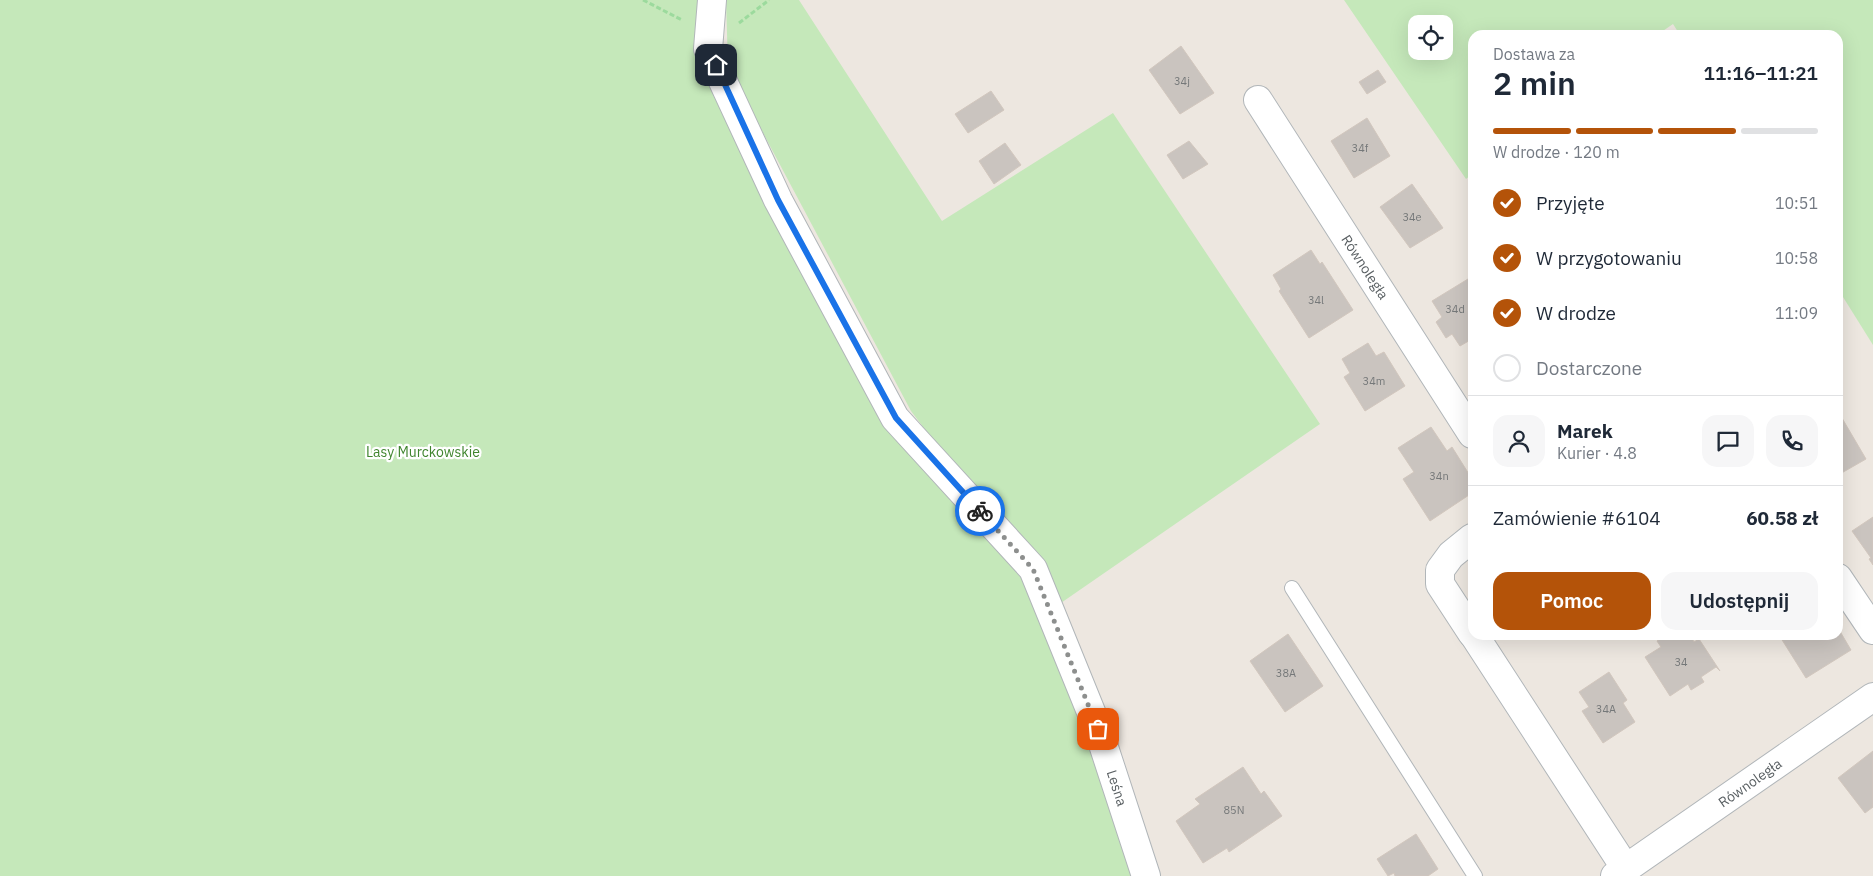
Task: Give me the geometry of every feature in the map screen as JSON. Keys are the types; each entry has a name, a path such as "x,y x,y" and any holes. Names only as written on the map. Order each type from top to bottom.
{"street":[{"name":"Leśna","path":"712,0 708,49 778,200 896,418 1033,569 1098,729 1146,876"},
{"name":"Równoległa","path":"1258,100 1468,428"},
{"name":"Równoległa","path":"1468,541 1451,555 1440,570 1440,584 1468,626"},
{"path":"1843,585 1873,630"},
{"name":"Równoległa","path":"1477,640 1621,872 1873,697"}],"lane":[{"path":"1292,588 1475,876"}],"path":[{"path":"643,0 681,18 708,49"}],"green space":[{"name":"Lasy Murckowskie","path":"0,0 701,0 866,392 1023,571 1106,794 1131,876 0,876"},
{"path":"726,0 799,0 942,221 1113,113 1320,424 1058,605 911,411 728,67"},
{"path":"1344,0 1873,0 1873,345 1843,297 1843,30 1677,30 1673,24 1664,30 1468,30 1468,177 1466,179"}],"building":[{"path":"1181,46 1214,93 1180,114 1149,70"},
{"path":"1378,70 1386,82 1367,94 1359,82"},
{"path":"991,91 1004,110 968,133 955,114"},
{"path":"1367,118 1390,156 1354,178 1331,141"},
{"path":"1189,141 1208,164 1183,179 1167,155"},
{"path":"1005,143 1021,165 994,184 979,161"},
{"path":"1412,184 1443,228 1410,248 1380,207"},
{"path":"1311,250 1320,264 1322,262 1353,310 1309,338 1279,291 1281,289 1273,275"},
{"path":"1468,279 1468,341 1460,346 1452,334 1446,338 1436,322 1442,317 1432,301"},
{"path":"1368,343 1376,356 1384,352 1405,386 1365,411 1344,377 1350,373 1342,359"},
{"path":"1843,420 1866,459 1843,472"},
{"path":"1431,427 1447,451 1452,447 1468,473 1468,496 1430,521 1403,479 1414,472 1398,448"},
{"path":"1873,517 1873,565 1869,559 1871,558 1852,531"},
{"path":"1288,634 1323,686 1285,712 1250,661"},
{"path":"1843,636 1851,650 1806,678 1782,640 1843,640"},
{"path":"1693,640 1694,642 1700,640 1720,671 1716,667 1701,677 1704,682 1691,690 1688,684 1670,696 1645,657 1661,647 1657,641"},
{"path":"1609,672 1627,700 1623,703 1635,722 1603,743 1582,711 1589,707 1579,692"},
{"path":"1873,751 1873,807 1865,813 1838,778"},
{"path":"1243,767 1261,794 1264,791 1282,816 1229,852 1227,848 1203,863 1176,821 1200,804 1195,799"},
{"path":"1416,834 1438,869 1428,876 1395,876 1394,873 1388,876 1377,859"}],"way so far":[{"path":"980,511 1033,569 1098,729"}],"route":[{"path":"716,65 778,200 896,418 980,511"}]}
